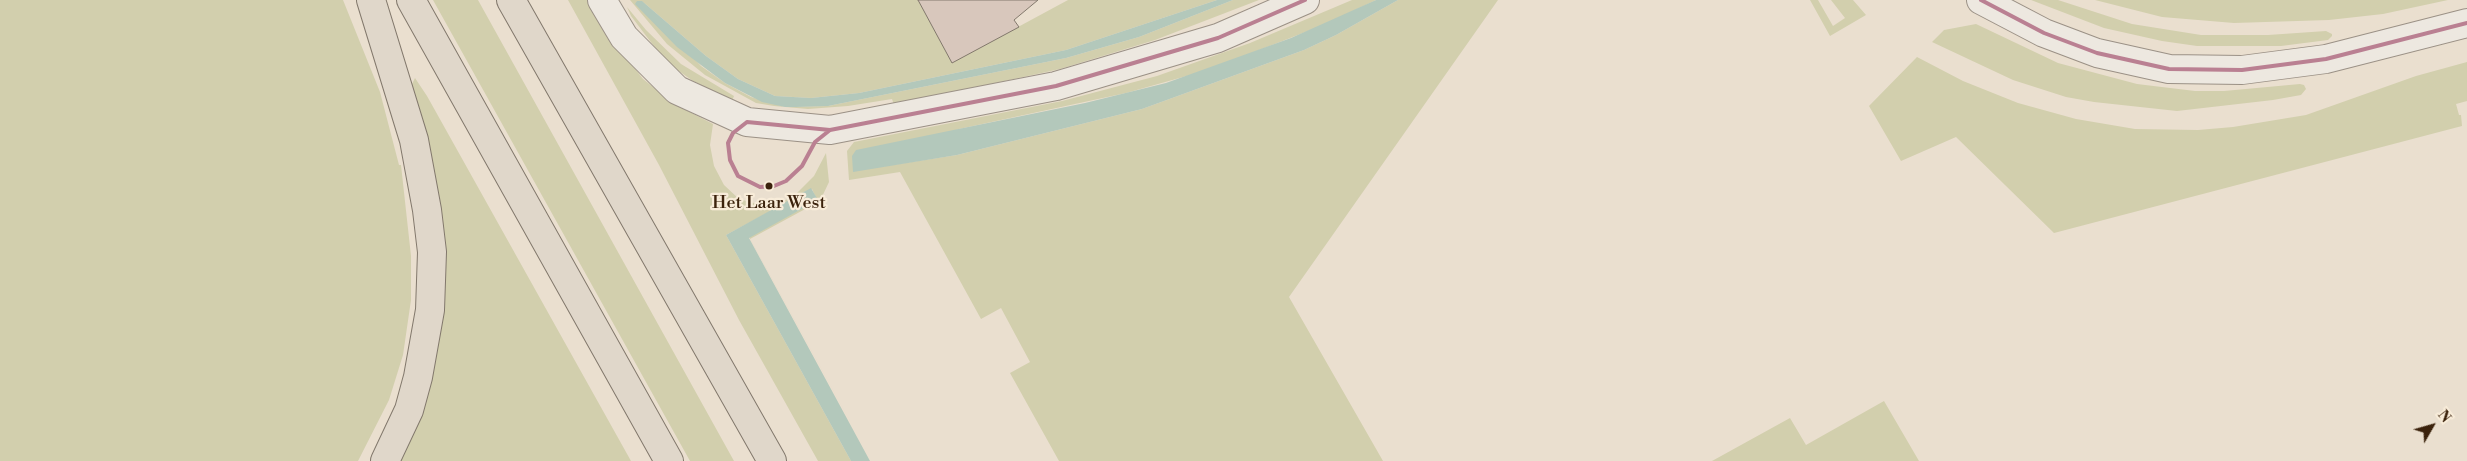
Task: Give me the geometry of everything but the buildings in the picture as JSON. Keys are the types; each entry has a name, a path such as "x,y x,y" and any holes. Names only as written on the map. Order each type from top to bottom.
{"highway":[{"path":"371,0 414,140 428,210 432,252 430,310 418,377 409,410 385,461"},
{"path":"411,0 669,461"},
{"path":"511,0 772,461"}],"street":[{"path":"602,0 624,36 676,90 747,122 830,130 1056,86 1218,38 1305,0"},
{"path":"1981,0 2044,33 2097,53 2169,69 2242,70 2326,59 2467,23"}],"shaded area":[{"path":"0,0 343,0 380,92 399,165 401,165 411,256 411,300 403,355 389,400 358,461 0,461"},
{"path":"433,0 478,0 734,461 690,461"},
{"path":"568,0 588,0 608,33 643,79 676,105 713,124 710,145 714,166 724,185 739,199 765,206 792,198 814,176 826,153 829,182 820,201 750,239 749,237 817,200 812,189 726,235 851,461 818,461 739,320 659,165"},
{"path":"630,0 919,0 1018,27 1068,0 1217,0 1066,50 859,93 811,98 775,96 738,79 706,56 642,1 701,66 725,83 751,97 785,107 756,103 705,75 667,44"},
{"path":"1217,0 1233,0 1139,37 1066,58 828,106 796,107 785,107 762,102 725,83 677,47 635,4 637,1 642,1 706,56 738,79 775,96 811,98 859,93 1066,50"},
{"path":"1233,0 1259,0 1155,40 1060,69 894,105 892,99 848,106 808,109 785,107 828,106 1066,58 1139,37"},
{"path":"1352,0 1376,0 1326,24 1208,70 1126,93 959,129 853,171 957,155 1142,109 1304,50 1336,35 1398,0 1498,0 1289,297 1383,461 1059,461 1010,373 1030,362 1001,308 981,319 900,172 849,180 847,151 854,142 1062,101 1157,76 1250,43"},
{"path":"1376,0 1398,0 1336,35 1304,50 1142,109 957,155 853,172 852,156 856,150 1085,103 1166,83 1291,38"},
{"path":"1810,0 1818,0 1833,26 1845,18 1831,0 1853,0 1866,15 1830,36"},
{"path":"2031,0 2058,0 2132,24 2201,35 2268,35 2326,31 2332,34 2332,36 2328,40 2281,46 2197,46 2162,41 2104,28"},
{"path":"2095,0 2448,0 2383,14 2329,20 2234,23 2162,17"},
{"path":"627,7 646,30 681,64 734,96 732,101 693,81 666,62 631,16"},
{"path":"1976,24 2058,63 2137,84 2195,91 2224,91 2300,84 2304,85 2306,89 2301,95 2273,100 2177,111 2066,97 2013,80 1932,42 1944,30"},
{"path":"1917,57 1963,81 2018,103 2076,119 2135,129 2198,130 2233,127 2306,115 2416,76 2467,62 2467,101 2456,104 2459,115 2461,115 2462,126 2054,233 1956,137 1901,161 1869,106"},
{"path":"415,78 427,96 631,461 399,461 434,363 443,309 441,210 432,160 412,84"},
{"path":"811,188 818,200 749,238 870,461 851,461 726,235"},
{"path":"1884,401 1919,461 1712,461 1790,418 1806,445"}],"transit line":[{"path":"830,130 1056,86 1218,38 1305,0"},
{"path":"1981,0 2044,33 2097,53 2169,69 2242,70 2326,59 2467,23"},
{"path":"747,122 830,130 815,142 802,166 786,181 774,186 760,187 738,176 730,160 728,143 733,133 747,122"}],"place":[{"name":"Het Laar West","path":"769,186"}]}
